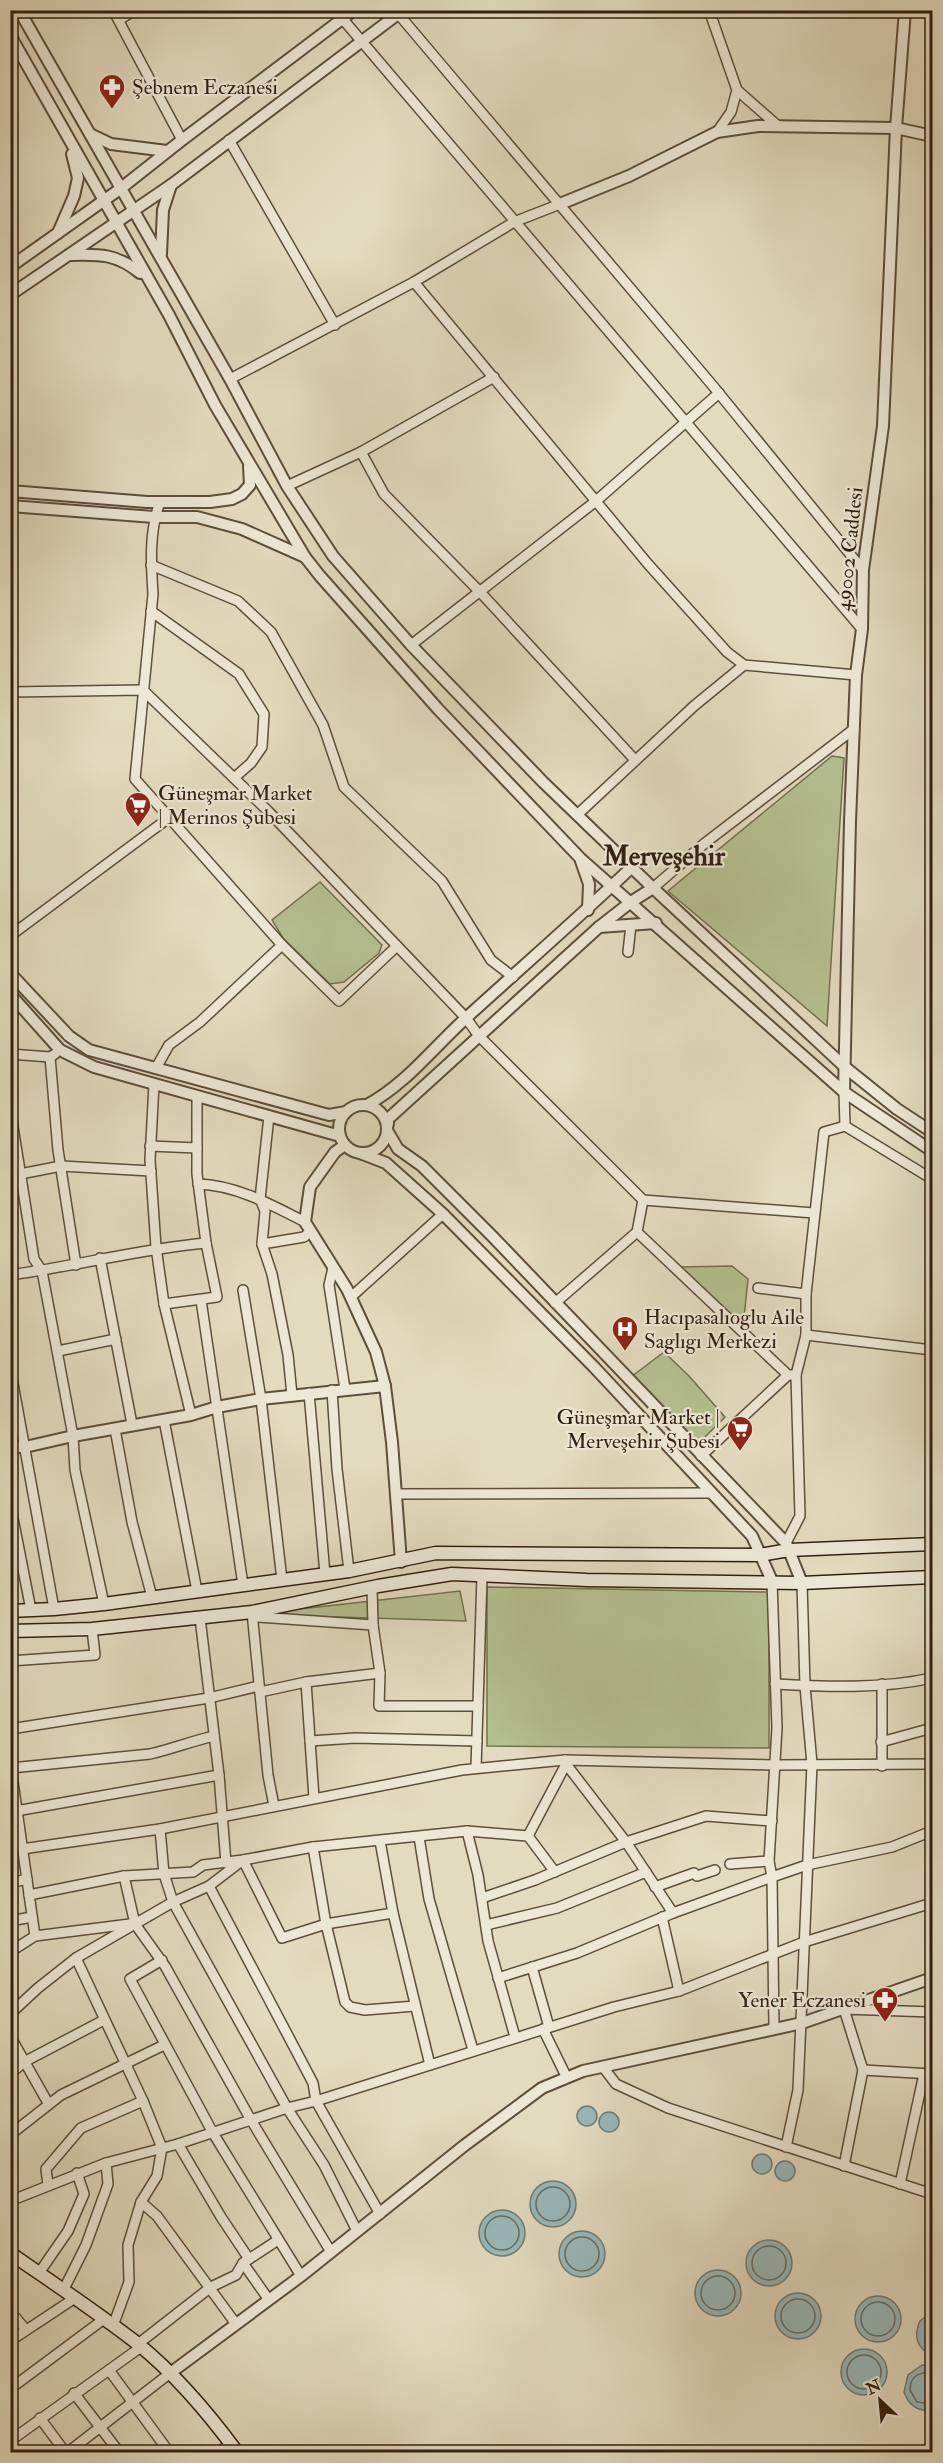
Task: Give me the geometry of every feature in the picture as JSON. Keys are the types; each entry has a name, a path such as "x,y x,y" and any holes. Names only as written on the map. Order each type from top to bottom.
{"main road":[{"path":"10,1611 104,1604 349,1571 436,1553 760,1555 788,1546 933,1544"},
{"path":"10,1631 93,1629 253,1612 372,1587 452,1574 587,1580 802,1583 933,1577"},
{"path":"12,2258 64,2289 139,2345 170,2374 234,2449"}],"street":[{"path":"19,10 230,379 287,486 333,556 411,645 577,815 653,888 846,1068 897,1109 933,1132"},
{"path":"113,10 182,140"},
{"path":"119,20 135,10"},
{"path":"335,10 684,423 862,629"},
{"path":"10,267 120,189 354,10"},
{"path":"709,10 737,90 778,126"},
{"name":"49002 Caddesi","path":"844,1092 856,675 862,629 863,570 883,426 896,128 905,10"},
{"path":"10,295 171,185 397,12 719,393 863,570"},
{"path":"10,35 169,315 200,380 305,557 438,709 581,859 656,923 791,1047 844,1092 933,1151"},
{"path":"717,132 731,112 737,90"},
{"path":"230,379 414,282 514,222 629,176 717,132 758,126 896,128 933,136"},
{"path":"90,134 118,146 167,151"},
{"path":"229,140 336,325"},
{"path":"58,233 74,196 78,178 69,142"},
{"path":"161,257 163,210 171,185"},
{"path":"70,255 95,254 117,258 146,277"},
{"path":"414,282 648,564 719,644 744,665 856,675"},
{"path":"287,486 361,452 494,377"},
{"path":"411,645 481,593 596,501 719,393"},
{"path":"361,452 384,494 481,593 635,760"},
{"path":"10,491 160,502 210,502 232,499 242,494 250,484 249,465"},
{"path":"160,502 154,517 151,611 135,779 282,945 339,1001 397,946"},
{"path":"10,506 154,517 197,517 242,529 305,557"},
{"path":"151,565 238,601 271,632 323,725 344,787 442,881 491,960 513,977"},
{"path":"151,611 239,674 264,714 262,747 251,763 234,778"},
{"path":"577,815 694,706 744,665"},
{"path":"10,692 143,690 234,778 466,1018 479,1036 643,1200 814,1213"},
{"path":"360,1153 368,1153 381,1146 388,1128 388,1119 599,927 653,888 705,843 854,729"},
{"path":"10,936 170,817"},
{"path":"581,859 590,884 588,910"},
{"path":"262,1244 304,1237 308,1227 310,1187 342,1141 339,1123 346,1112 352,1107 367,1105 385,1095 632,867"},
{"path":"599,927 656,923"},
{"path":"628,952 631,925"},
{"path":"156,1068 169,1045 200,1022 282,945"},
{"path":"10,973 69,1036 89,1050 329,1115 346,1112"},
{"path":"10,994 60,1050 94,1067 269,1116 342,1141 360,1153 386,1163 443,1214 594,1367 752,1536 772,1581 776,1765 769,1861 772,1877 774,2029"},
{"path":"10,1054 50,1057 60,1050"},
{"path":"50,1057 61,1166 76,1265"},
{"path":"154,1084 150,1146 156,1247 164,1304 191,1416"},
{"path":"844,1092 845,1126"},
{"path":"164,1304 218,1297 206,1243 198,1184 197,1096"},
{"path":"367,1105 380,1111 398,1149 422,1166 788,1546 802,1583 805,1686 812,1764 798,2090 786,2147"},
{"path":"10,1108 34,1259 42,1270 73,1436 75,1470 104,1604"},
{"path":"269,1116 260,1199 265,1211 262,1244 273,1274 288,1354 292,1395"},
{"path":"788,1546 800,1516 792,1375 806,1335 806,1294 824,1132 845,1126 933,1179"},
{"path":"150,1146 197,1148"},
{"path":"10,1176 61,1166 152,1171"},
{"path":"198,1184 214,1184 260,1199 308,1227 351,1298 376,1352 385,1386 401,1562"},
{"path":"555,1303 637,1232 643,1200"},
{"path":"351,1298 443,1214"},
{"path":"637,1232 792,1375"},
{"path":"10,1275 76,1265 156,1247 206,1243"},
{"path":"100,1258 132,1425"},
{"path":"333,1268 329,1285 345,1389"},
{"path":"758,1288 806,1294"},
{"path":"243,1290 261,1399 282,1580"},
{"path":"201,1300 243,1585"},
{"path":"806,1335 933,1350"},
{"path":"58,1351 116,1339"},
{"path":"10,1367 54,1609"},
{"path":"701,1456 792,1375"},
{"path":"10,1447 25,1447 73,1436 191,1416 217,1407 261,1399 385,1386"},
{"path":"332,1390 337,1468 349,1571"},
{"path":"309,1393 325,1574"},
{"path":"164,1420 197,1591"},
{"path":"115,1429 132,1522 152,1597"},
{"path":"396,1494 711,1493"},
{"path":"10,1503 31,1610"},
{"path":"476,1768 482,1576"},
{"path":"372,1587 373,1625 380,1673 380,1706 478,1706"},
{"path":"253,1612 258,1617 373,1625"},
{"path":"253,1612 259,1689 274,1806"},
{"path":"200,1618 219,1775 226,1863"},
{"path":"10,1661 95,1655 93,1629"},
{"path":"10,1729 259,1689 380,1673"},
{"path":"775,1684 805,1686 910,1683 933,1678"},
{"path":"306,1682 314,1798"},
{"path":"882,1684 882,1766"},
{"path":"881,1742 933,1728"},
{"path":"11,1768 150,1754 213,1736"},
{"path":"310,1741 355,1738 477,1741"},
{"path":"10,1761 12,1795 16,1811 16,1837 22,1849 35,1936"},
{"path":"528,1836 565,1762"},
{"path":"565,1762 626,1842 673,1913"},
{"path":"22,1849 160,1829 476,1768 565,1762 882,1766 933,1764"},
{"path":"16,1811 219,1775"},
{"path":"482,1898 555,1872 626,1842 706,1816 772,1821"},
{"path":"160,1829 164,1874 174,1902 287,2108 324,2165 357,2231"},
{"path":"467,1831 498,1978 515,2037"},
{"path":"29,1895 124,1876 193,1872 203,1865 313,1847 467,1831 528,1836 555,1872"},
{"path":"498,1978 577,1953 662,1917 807,1865 892,1847 933,1831"},
{"path":"419,1837 429,1899 473,2050"},
{"path":"380,1840 393,1913 430,2065"},
{"path":"313,1847 326,1924 345,2002 350,2007 365,2010 415,2006"},
{"path":"10,2014 76,1958 174,1902 209,1886 243,1860"},
{"path":"243,1860 282,1938 326,1924 393,1913"},
{"path":"730,1864 769,1861"},
{"path":"655,1887 694,1873 697,1876 715,1870"},
{"path":"486,1926 557,1908 646,1872"},
{"path":"124,1876 135,1924 162,1960 251,2120 331,2252"},
{"path":"10,1883 27,1879"},
{"path":"209,1886 313,2083 316,2101 380,2214"},
{"path":"12,2198 106,2163 178,2144 614,2007 680,1991 804,1942 933,1903"},
{"path":"10,1921 33,1917"},
{"path":"662,1917 680,1991"},
{"path":"10,1952 35,1936 135,1924"},
{"path":"10,2390 108,2322 129,2282 128,2245 141,2202 157,2176 162,2148 143,2101 76,1958"},
{"path":"162,1960 130,1979 213,2133 302,2276"},
{"path":"532,1967 546,2028 566,2076"},
{"path":"40,2418 66,2452 302,2276 474,2138 542,2088 566,2076 802,2023 933,1978"},
{"path":"844,2009 933,2012"},
{"path":"844,2009 863,2070 844,2166"},
{"path":"10,2074 24,2062 104,2020"},
{"path":"10,2036 48,2103"},
{"path":"10,2135 48,2103 164,2045"},
{"path":"603,2067 615,2084 668,2108 933,2194"},
{"path":"863,2070 928,2074 900,2184"},
{"path":"48,2185 46,2169 81,2128 143,2101"},
{"path":"178,2144 269,2300"},
{"path":"64,2289 86,2245 108,2184 106,2163"},
{"path":"39,2273 68,2230 84,2194 77,2174"},
{"path":"141,2202 157,2216 236,2324"},
{"path":"10,2441 109,2370 211,2287 236,2275 246,2261 278,2240"},
{"path":"10,2341 75,2298"},
{"path":"10,2311 26,2330"},
{"path":"109,2370 169,2452"},
{"path":"74,2393 119,2452"},
{"path":"216,2452 234,2449"}],"green space":[{"path":"832,756 844,758 827,1026 668,891"},
{"path":"320,882 382,945 379,953 344,982 330,984 283,938 272,920"},
{"path":"732,1266 748,1279 743,1327 678,1267"},
{"path":"664,1352 689,1376 725,1417 697,1445 631,1377"},
{"path":"487,1587 769,1592 769,1748 487,1746"},
{"path":"460,1591 466,1621 273,1615 291,1610"}],"water":[{"path":"587,2106 594,2109 597,2116 594,2123 587,2126 580,2123 577,2116 580,2109"},
{"path":"609,2112 616,2115 619,2122 616,2129 609,2132 602,2129 599,2122 602,2115"},
{"path":"762,2154 769,2157 772,2164 769,2171 762,2174 755,2171 752,2164 755,2157"},
{"path":"785,2161 792,2164 795,2171 792,2178 785,2181 778,2178 775,2171 778,2164"},
{"path":"553,2181 569,2188 576,2204 569,2220 553,2227 537,2220 530,2204 537,2188"},
{"path":"502,2210 518,2217 525,2233 518,2249 502,2256 486,2249 479,2233 486,2217"},
{"path":"582,2231 598,2238 605,2254 598,2270 582,2277 566,2270 559,2254 566,2238"},
{"path":"769,2240 785,2247 792,2263 785,2279 769,2286 753,2279 746,2263 753,2247"},
{"path":"718,2270 734,2277 741,2293 734,2309 718,2316 702,2309 695,2293 702,2277"},
{"path":"798,2293 814,2300 821,2316 814,2332 798,2339 782,2332 775,2316 782,2300"},
{"path":"878,2296 894,2303 901,2319 894,2335 878,2342 862,2335 855,2319 862,2303"},
{"path":"932,2312 932,2355 920,2346 917,2332 920,2321"},
{"path":"864,2349 880,2356 887,2372 880,2388 864,2395 848,2388 841,2372 848,2356"},
{"path":"922,2365 932,2366 932,2410 915,2407 904,2392 908,2375"}],"place":[{"name":"Şebnem Eczanesi","path":"112,110"},
{"name":"Güneşmar Market | Merinos Şubesi","path":"138,828"},
{"name":"Hacıpasalıoglu Aile Saglıgı Merkezi","path":"625,1352"},
{"name":"Güneşmar Market | Merveşehir Şubesi","path":"740,1452"},
{"name":"Yener Eczanesi","path":"885,2023"}],"district":[{"name":"Merveşehir","path":"664,856"}]}
